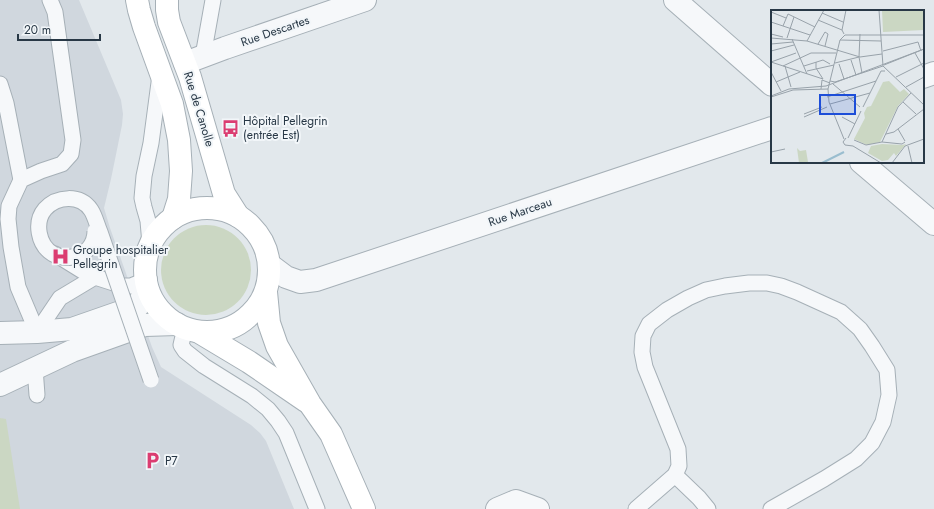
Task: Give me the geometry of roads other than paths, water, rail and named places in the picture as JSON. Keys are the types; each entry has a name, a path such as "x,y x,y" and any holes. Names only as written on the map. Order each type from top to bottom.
{"street":[{"name":"Rue de Canolle","path":"137,0 144,27 172,104 179,140 181,171 179,199 173,218"},
{"name":"Rue de Canolle","path":"167,0 169,22 174,37 194,60 224,194 238,216"},
{"name":"Rue Descartes","path":"194,60 365,0"},
{"path":"675,0 771,84"},
{"path":"924,77 934,73"},
{"name":"Rue Marceau","path":"270,264 286,277 300,282 316,280 771,128"},
{"path":"862,163 934,224"},
{"path":"0,332 37,332 72,329 138,306 146,280 146,262 150,244 160,229 173,218 188,211 205,207 222,209 238,216 254,228 265,245 270,264 266,292 255,310 239,323 220,331 145,325 72,351 0,385"},
{"path":"146,280 151,298 162,313 250,362 310,404"},
{"path":"266,292 269,323 277,346 310,404 331,434 364,509"},
{"path":"35,368 37,332"},
{"path":"497,509 516,501 538,509"}],"lane":[{"path":"21,180 62,164 72,154 73,140 55,12 50,0"},
{"name":"Rue de Canolle","path":"194,60 213,0"},
{"path":"150,244 148,221 142,198 144,176 151,143 160,70"},
{"path":"0,84 6,103 21,180 9,212"},
{"path":"0,193 9,212 11,247 18,287 37,332"},
{"path":"146,280 131,286 123,286 95,277 80,270 53,253 44,243 40,229 42,216 50,206 55,203 70,200 77,201 88,208 93,215 95,226 94,238 90,248 80,255 73,257 66,258 58,256 52,254 42,243 38,229 41,215 44,210 54,202 70,198 84,203 91,210 96,220 151,380"},
{"path":"37,332 60,298 95,277"},
{"path":"636,509 675,475 679,466 678,449 645,367 642,352 643,336 649,324 667,310 688,298 706,290 749,283 767,283 797,292 841,312 860,329 886,370 889,395 883,422 872,442 856,458 824,479 771,509"},
{"path":"187,328 181,345 184,351 204,366 252,396 268,409 286,432 317,509"},
{"path":"35,368 37,395"},
{"path":"675,475 699,498 708,509"}],"place":[{"name":"Hôpital Pellegrin (entrée Est)","path":"230,128"},
{"name":"Groupe hospitalier Pellegrin","path":"60,257"},
{"name":"P7","path":"152,461"}]}
